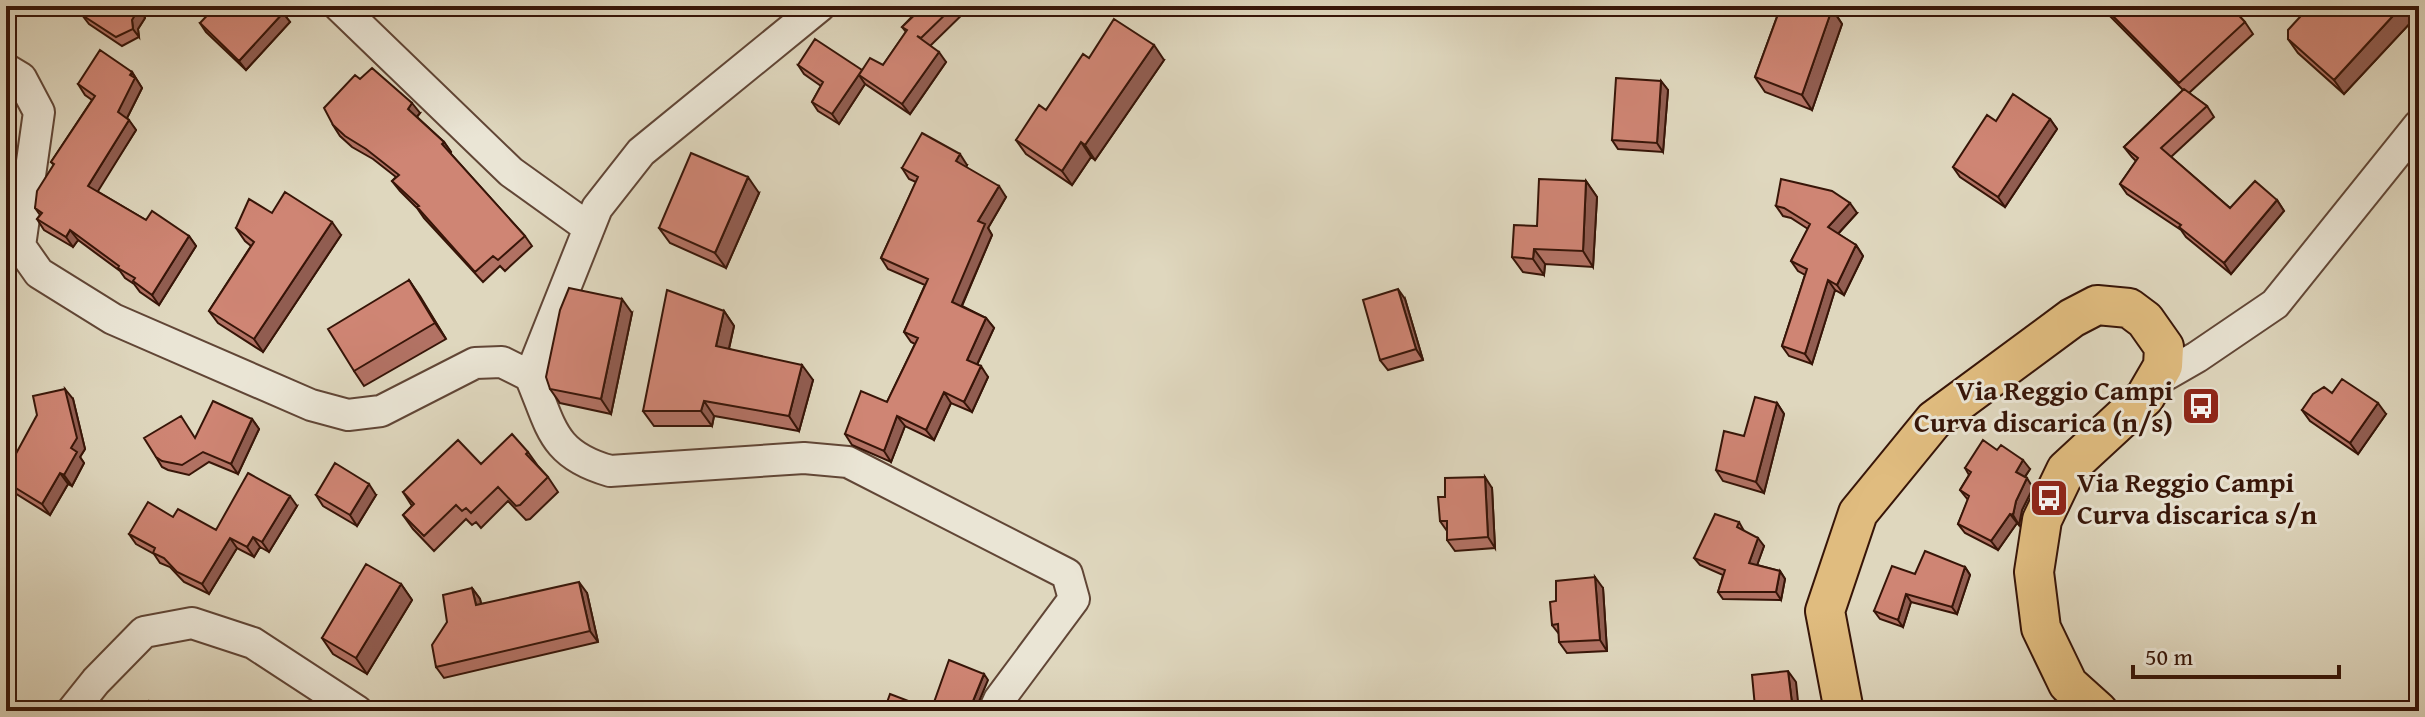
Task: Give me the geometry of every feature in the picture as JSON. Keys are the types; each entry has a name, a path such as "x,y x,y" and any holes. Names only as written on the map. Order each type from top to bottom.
{"main road":[{"path":"1844,711 1825,611 1858,513 1934,420 2072,318 2097,305 2129,308 2145,320 2164,347 2163,366 2157,380 2145,397 2066,470 2042,520 2034,572 2041,628 2068,684 2098,711"}],"street":[{"path":"339,6 511,172 589,228"},
{"path":"530,376 597,208 641,152 820,6"},
{"path":"6,69 21,78 39,112 20,246 39,273 113,319 311,405 348,415 381,411 475,363 502,362 530,376 558,443 583,463 610,471 804,458 848,462 1067,574 1074,599 994,711"},
{"path":"2157,380 2275,304 2419,125"},
{"path":"72,711 96,681 144,632 192,623 253,643 357,711"}],"building":[{"path":"89,6 135,6 139,9 132,20 133,29 116,37 82,15"},
{"path":"216,6 276,6 283,13 239,61 200,23"},
{"path":"924,6 954,6 921,38 917,36 939,52 902,104 859,75 870,58 883,65 907,30 902,27"},
{"path":"1781,6 1830,6 1832,9 1802,95 1755,77"},
{"path":"2103,6 2230,6 2245,22 2179,83"},
{"path":"2310,6 2402,6 2334,80 2288,39 2288,30"},
{"path":"1114,19 1154,45 1085,145 1081,142 1062,171 1016,140 1039,105 1046,110 1083,54 1089,58"},
{"path":"815,39 862,70 832,114 812,102 823,82 798,65"},
{"path":"100,50 132,72 130,75 135,78 118,112 129,120 88,186 146,220 152,211 189,236 152,295 133,281 135,278 70,230 66,237 37,219 42,213 35,208 37,191 54,164 51,162 95,96 78,84"},
{"path":"372,68 412,103 408,109 444,142 442,144 525,236 498,260 493,256 475,272 419,206 392,181 399,175 333,125 324,108 355,75 360,79"},
{"path":"1616,78 1661,81 1657,143 1612,140"},
{"path":"2184,89 2207,106 2161,148 2230,208 2255,181 2277,200 2224,263 2179,227 2181,225 2120,184 2138,158 2124,147"},
{"path":"2013,94 2050,119 1998,197 1953,167 1987,115 1996,121"},
{"path":"922,133 960,154 956,161 999,186 978,221 985,224 952,302 986,318 967,360 981,366 964,402 944,392 926,430 897,416 884,451 845,434 861,391 887,402 918,338 904,332 928,279 881,258 918,177 902,168"},
{"path":"691,153 748,177 715,253 659,228"},
{"path":"1539,179 1586,181 1583,251 1534,249 1533,259 1512,257 1514,225 1537,226"},
{"path":"1781,179 1832,191 1850,203 1828,227 1856,245 1837,285 1828,280 1805,354 1782,346 1807,269 1791,261 1810,224 1776,206"},
{"path":"285,192 332,222 254,339 209,311 254,242 236,228 249,199 272,213"},
{"path":"409,280 435,323 354,371 328,329"},
{"path":"569,288 622,299 601,399 550,389 546,377 560,310"},
{"path":"1398,289 1416,349 1380,360 1363,300"},
{"path":"667,290 724,311 716,346 802,365 789,416 704,401 701,411 643,411"},
{"path":"2342,379 2378,403 2350,443 2302,410 2313,394 2324,387 2332,393"},
{"path":"65,389 77,438 71,448 77,452 42,504 6,482 6,472 37,415 33,396"},
{"path":"1755,397 1777,403 1756,482 1716,470 1724,431 1744,436"},
{"path":"213,401 252,419 231,464 203,452 182,465 156,457 144,438 181,416 195,438"},
{"path":"512,434 548,477 520,505 516,506 498,487 471,513 466,508 462,511 456,505 424,536 403,515 414,504 403,492 458,440 481,464"},
{"path":"1983,440 1997,450 2001,445 2023,460 2016,472 2027,478 2013,515 2010,514 1991,541 1958,524 1969,496 1960,490 1971,472 1965,468"},
{"path":"335,463 369,484 350,515 316,495"},
{"path":"248,473 290,496 262,542 253,537 247,547 230,538 202,584 177,572 164,558 153,553 155,548 129,534 148,502 173,517 178,509 216,530"},
{"path":"1485,477 1488,537 1447,540 1447,521 1440,521 1438,497 1445,497 1445,478"},
{"path":"1715,514 1739,522 1737,527 1758,538 1749,563 1780,571 1776,592 1718,592 1725,570 1694,558"},
{"path":"1925,551 1965,567 1952,607 1906,594 1898,620 1874,611 1892,566 1915,574"},
{"path":"366,564 401,584 356,658 322,638"},
{"path":"1595,577 1600,640 1559,642 1558,624 1552,625 1550,602 1556,601 1556,581"},
{"path":"579,582 590,631 436,667 432,645 447,622 443,595 472,588 476,605"},
{"path":"949,660 984,674 969,711 939,711 932,708"},
{"path":"1788,671 1793,711 1733,711 1755,707 1752,675"},
{"path":"890,694 927,708 926,711 870,711 872,703 885,708"},
{"path":"149,701 162,711 137,711 143,702 146,705"},
{"path":"6,702 26,711 6,711"}],"place":[{"name":"Via Reggio Campi Curva discarica (n/s)","path":"2201,406"},
{"name":"Via Reggio Campi Curva discarica s/n","path":"2049,498"}]}
